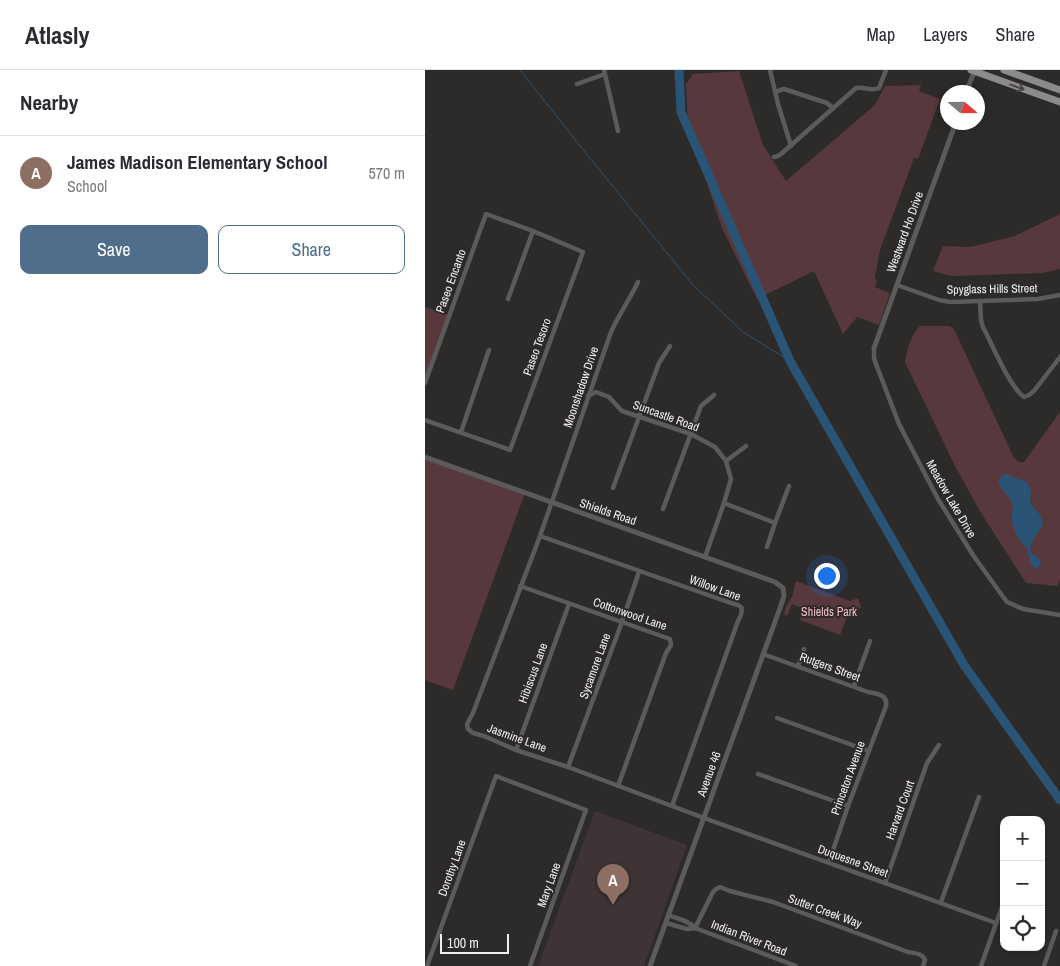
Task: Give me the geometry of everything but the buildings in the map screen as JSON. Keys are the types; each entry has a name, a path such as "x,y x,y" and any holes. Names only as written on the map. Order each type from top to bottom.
{"main road":[{"path":"974,70 1060,102"},
{"path":"1004,70 1060,90"}],"street":[{"path":"770,70 791,146"},
{"path":"774,157 791,146 856,88 877,89 886,70"},
{"path":"969,85 974,70"},
{"path":"577,84 604,72 618,131"},
{"path":"775,92 784,89 827,103 833,108"},
{"name":"Westward Ho Drive","path":"874,348 952,130"},
{"name":"Paseo Encanto","path":"425,383 486,214 533,231"},
{"path":"508,299 533,231"},
{"name":"Paseo Tesoro","path":"461,432 510,450 583,252 533,231"},
{"name":"Moonshadow Drive","path":"552,502 611,332 617,318 631,297 637,282"},
{"name":"Spyglass Hills Street","path":"897,285 950,302 1038,299 1060,294"},
{"path":"980,301 983,327 1012,384 1024,397 1033,391 1060,357"},
{"path":"613,488 659,363 669,346"},
{"name":"Meadow Lake Drive","path":"874,348 874,358 899,424 938,499 973,555 1007,602 1030,611 1060,615"},
{"path":"425,420 461,432 489,350"},
{"name":"Suncastle Road","path":"588,396 597,392 609,397 622,411 691,434 715,447 726,461"},
{"path":"663,509 701,406 713,395"},
{"path":"705,557 731,479 726,461 746,446"},
{"name":"Shields Road","path":"425,456 775,582 783,588"},
{"path":"767,547 789,486"},
{"name":"Jasmine Lane","path":"552,502 467,726 470,732 516,750 568,767 704,818"},
{"path":"724,503 775,523"},
{"name":"Willow Lane","path":"540,536 740,606 742,611 671,806"},
{"name":"Sycamore Lane","path":"568,767 639,572"},
{"name":"Cottonwood Lane","path":"520,586 668,637 671,641 618,786"},
{"name":"Avenue 46","path":"650,966 783,598 783,588"},
{"name":"Hibiscus Lane","path":"516,750 569,604"},
{"path":"854,686 869,641"},
{"path":"798,666 804,650"},
{"name":"Rutgers Street","path":"763,654 884,696 887,701"},
{"name":"Princeton Avenue","path":"829,862 848,806 887,706 887,701"},
{"path":"777,718 869,751"},
{"name":"Harvard Court","path":"885,883 927,763 939,745"},
{"path":"758,774 848,806"},
{"name":"Mary Lane","path":"496,776 586,810 530,966"},
{"name":"Dorothy Lane","path":"427,966 496,776"},
{"path":"941,902 979,797"},
{"name":"Duquesne Street","path":"704,818 996,923"},
{"name":"Sutter Creek Way","path":"695,928 713,892 718,888 724,888 773,902 920,955 925,960 923,966"},
{"path":"981,966 1002,906"},
{"path":"668,915 691,923 695,928"},
{"name":"Indian River Road","path":"666,923 687,929 695,928 795,966"},
{"path":"1044,966 1056,931"}],"shaded area":[{"path":"595,811 687,845 644,966 538,966"}],"green space":[{"path":"739,71 763,145 786,181 875,105 885,86 921,85 919,91 940,99 918,159 914,158 880,250 875,287 890,293 879,325 857,317 843,334 814,271 757,299 722,228 688,126 686,84 693,74"},
{"path":"1060,214 1060,269 1043,273 956,276 933,271 943,246 970,247 1015,236"},
{"path":"425,307 449,315 425,383"},
{"path":"920,326 950,326 954,329 1014,458 1019,462 1024,462 1060,412 1060,580 1058,586 1026,583 981,513 954,464 905,362 908,347"},
{"path":"425,457 525,493 453,690 425,680"},
{"name":"Shields Park","path":"796,581 850,601 858,598 861,608 848,614 840,635 800,620 804,609 792,604 787,616 784,614 792,597"}],"water":[{"path":"1005,474 1027,482 1031,491 1030,503 1042,518 1041,528 1032,542 1030,550 1040,561 1041,564 1038,568 1034,567 1029,561 1027,548 1020,540 1014,528 1012,518 1013,503 998,482 1000,477"}],"waterway":[{"path":"520,70 693,285 743,332 790,361"},
{"path":"679,70 681,112 790,361 964,665 1060,800"}],"place":[{"name":"James Madison Elementary School","path":"613,905"}]}
